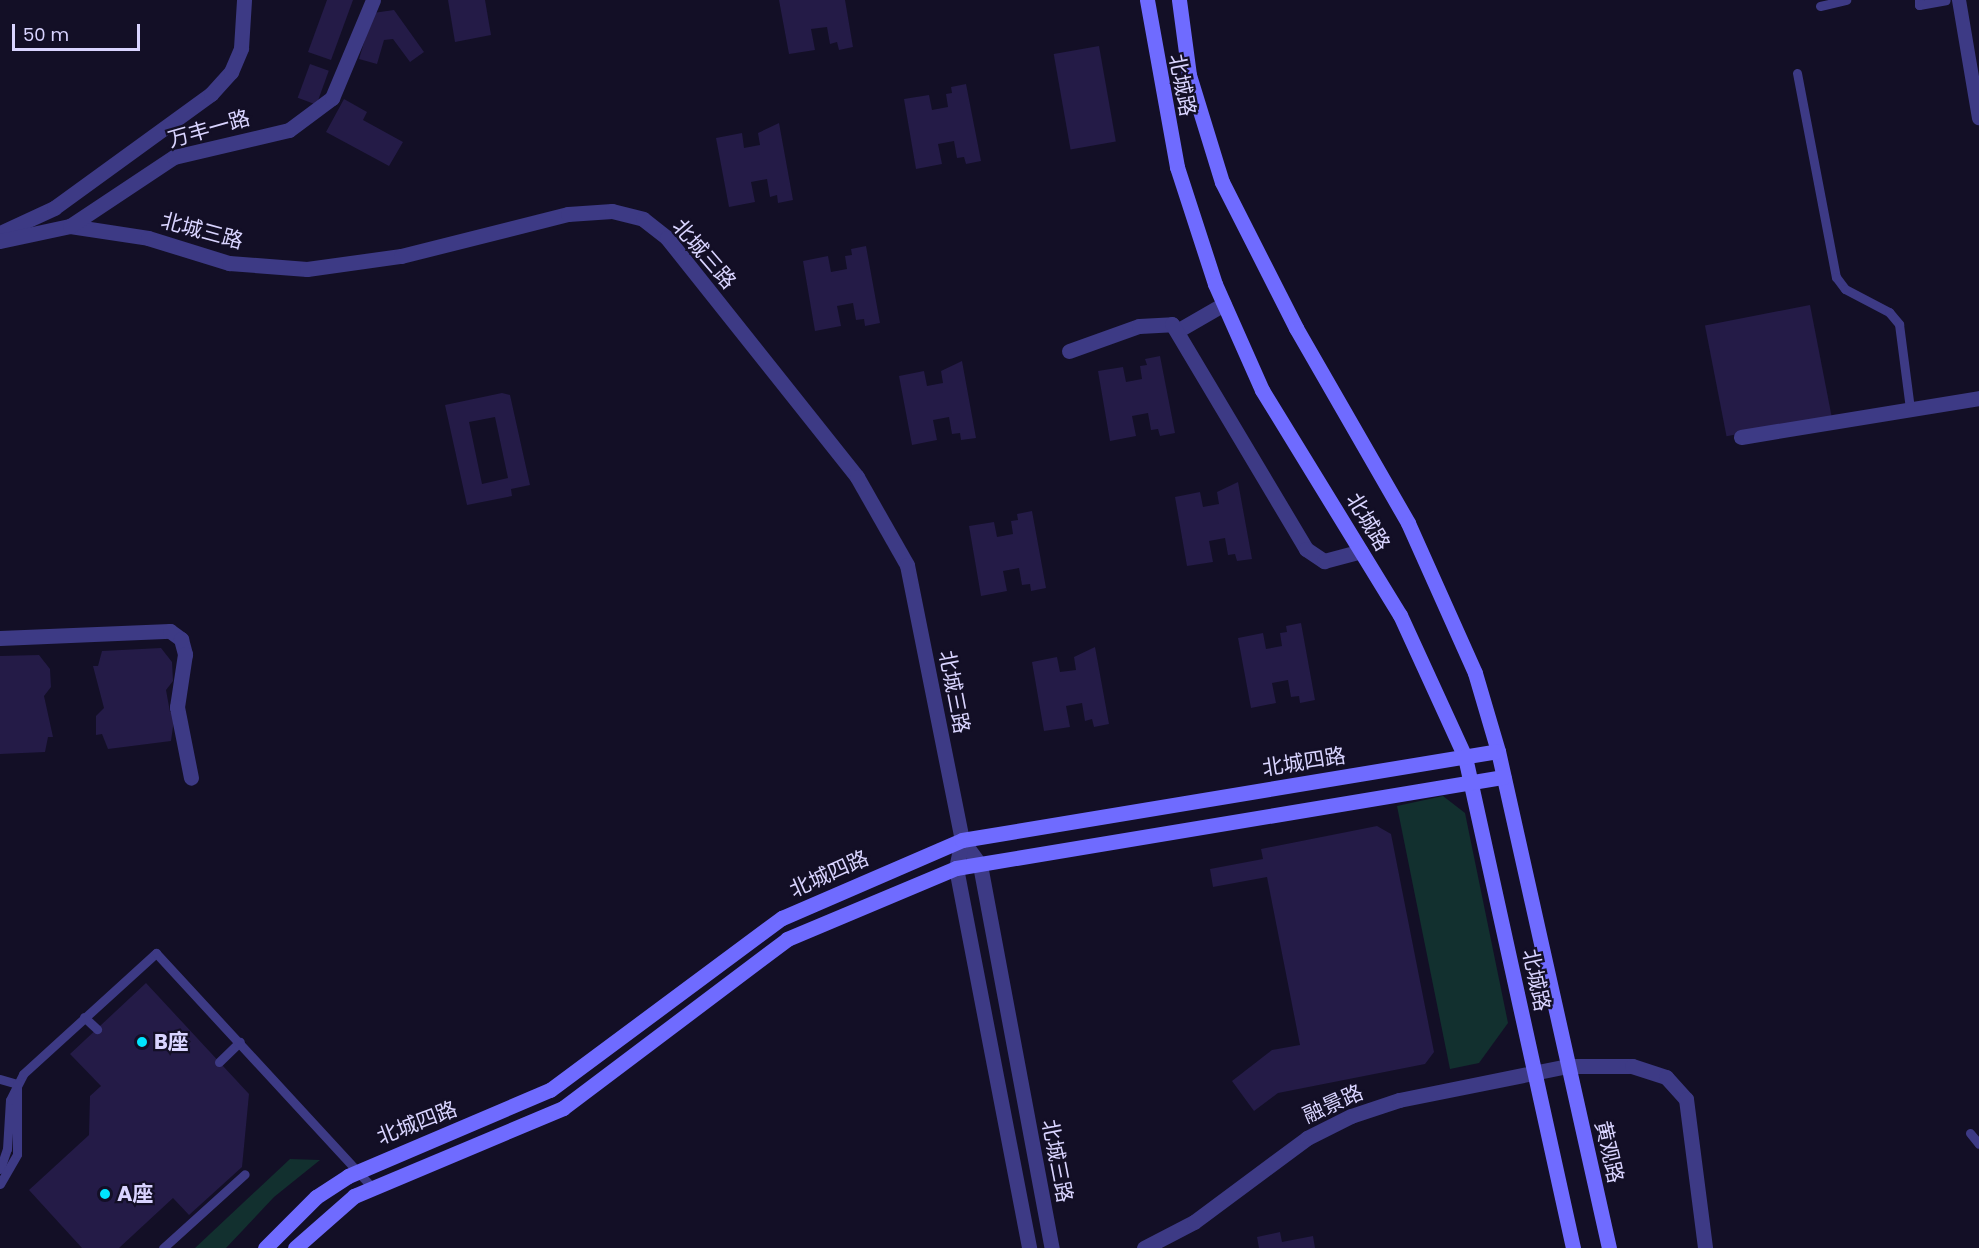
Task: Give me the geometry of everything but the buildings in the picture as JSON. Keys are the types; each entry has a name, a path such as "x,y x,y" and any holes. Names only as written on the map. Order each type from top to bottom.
{"main road":[{"name":"北城路","path":"1147,0 1177,167 1224,304 1262,390 1361,551 1438,688 1465,757 1534,1073"},
{"name":"北城路","path":"1179,0 1189,75 1222,182 1442,592 1498,751 1568,1066"},
{"name":"北城四路","path":"266,1248 316,1197 357,1171 550,1090 782,918 962,840 1498,751"},
{"name":"北城四路","path":"294,1248 325,1216 372,1187 563,1108 787,939 956,868 1503,777"},
{"name":"黄观路","path":"1568,1066 1609,1248"},
{"path":"1534,1073 1574,1248"}],"street":[{"path":"0,233 54,208 211,94 231,72 241,48 244,0"},
{"name":"万丰一路","path":"0,241 70,226 174,157 289,130 332,98 373,0"},
{"path":"1959,0 1979,118"},
{"name":"北城三路","path":"70,226 148,238 229,263 307,269 401,256 568,214 612,211 643,219 667,238 857,477 907,565 962,840 956,868 1029,1248"},
{"path":"1177,331 1224,304"},
{"path":"1069,351 1138,326 1172,324 1306,549 1324,561 1361,551"},
{"path":"1741,437 1979,398"},
{"path":"0,638 170,631 181,639 185,654 177,707 191,778"},
{"name":"北城三路","path":"962,840 980,865 1052,1248"},
{"name":"融景路","path":"1144,1248 1194,1222 1307,1138 1351,1116 1399,1100 1568,1066 1632,1066 1666,1077 1686,1099 1705,1248"}],"lane":[{"path":"1820,6 1846,0"},
{"path":"1918,0 1919,5 1946,0"},
{"path":"1797,73 1836,277 1845,289 1890,312 1899,324 1910,409"},
{"path":"0,1169 17,1084 84,1017 156,953 372,1187"},
{"path":"84,1017 96,1029"},
{"path":"219,1062 240,1042"},
{"path":"0,1079 17,1084"},
{"path":"0,1184 17,1154 17,1084"},
{"path":"1970,1133 1979,1144"},
{"path":"163,1248 245,1174"}],"green space":[{"path":"1443,796 1465,813 1508,1023 1479,1063 1450,1069 1397,806"},
{"path":"290,1159 320,1160 274,1197 226,1248 195,1248"}],"place":[{"name":"B座","path":"142,1042"},
{"name":"A座","path":"105,1194"}]}
